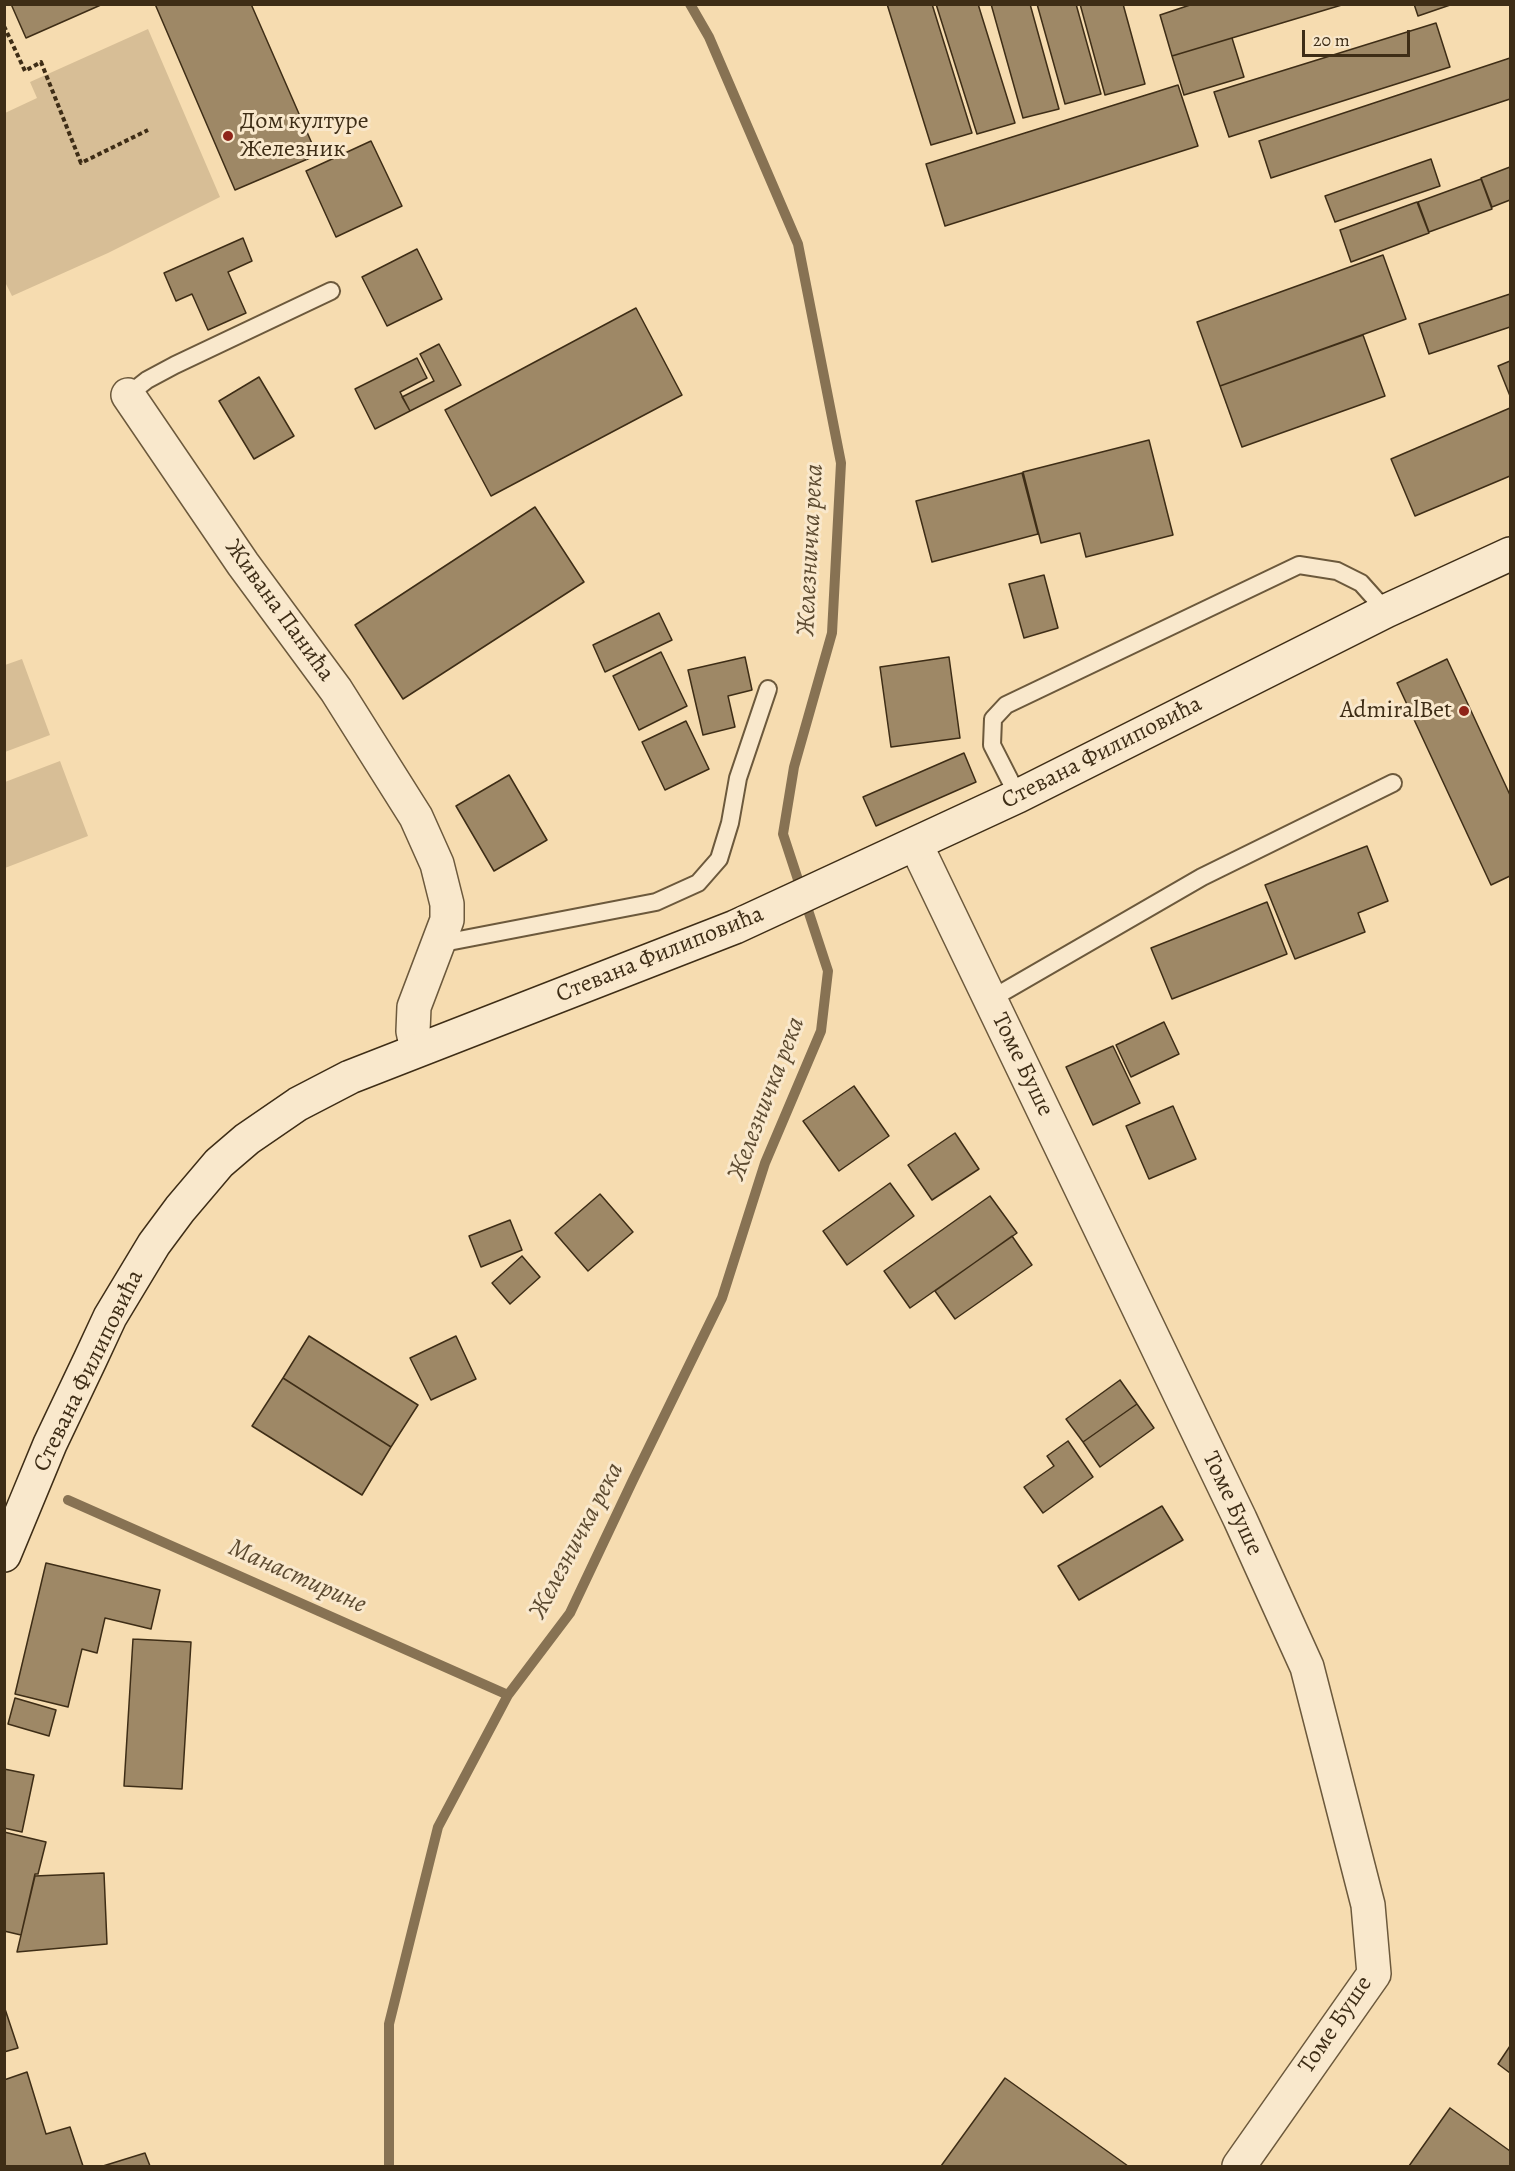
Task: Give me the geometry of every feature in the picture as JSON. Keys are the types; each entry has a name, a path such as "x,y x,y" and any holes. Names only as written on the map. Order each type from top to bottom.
{"street":[{"name":"Живана Панића","path":"128,396 243,564 336,690 416,817 437,864 447,904 447,920 414,1007 413,1031 417,1050"},
{"name":"Стевана Филиповића","path":"4,1555 50,1444 110,1317 154,1244 190,1196 219,1163 247,1139 298,1104 350,1077 735,927 916,845 1386,611 1510,554"},
{"name":"Томе Буше","path":"916,845 1240,1519 1307,1667 1368,1905 1374,1974 1239,2166"}],"lane":[{"name":"Живана Панића","path":"128,396 141,384 175,365 332,291"},
{"path":"1018,796 993,745 993,719 1006,705 1299,565 1337,571 1361,584 1386,611"},
{"path":"438,944 656,902 698,883 718,859 730,823 738,778 768,689"},
{"path":"991,999 1202,877 1393,783"}],"path":[{"path":"4,26 25,71 41,62 81,164 148,130"}],"shaded area":[{"path":"148,29 220,197 108,253 12,296 4,280 5,113 37,98 30,82"},
{"path":"22,659 50,735 5,752 5,665"},
{"path":"60,761 88,836 5,868 5,782"}],"building":[{"path":"11,4 103,4 26,38"},
{"path":"155,4 251,4 317,155 235,190"},
{"path":"887,4 932,4 972,133 931,145"},
{"path":"936,4 978,4 1015,123 977,134"},
{"path":"991,4 1030,4 1059,109 1023,118"},
{"path":"1037,4 1076,4 1101,94 1065,104"},
{"path":"1080,4 1123,4 1145,84 1105,95"},
{"path":"1193,4 1345,4 1172,56 1160,15"},
{"path":"1414,4 1453,4 1418,16"},
{"path":"1436,23 1450,67 1229,137 1214,92"},
{"path":"1232,38 1244,77 1184,95 1172,56"},
{"path":"1510,58 1510,99 1271,178 1259,141"},
{"path":"1178,85 1198,146 945,226 926,164"},
{"path":"371,141 402,206 336,237 306,171"},
{"path":"1431,159 1440,186 1335,222 1325,196"},
{"path":"1510,167 1510,200 1492,207 1481,178"},
{"path":"1481,179 1492,209 1429,232 1418,202"},
{"path":"1417,202 1429,233 1351,262 1340,230"},
{"path":"243,238 252,261 228,272 246,313 208,330 192,294 176,301 164,273"},
{"path":"417,249 442,299 387,326 362,277"},
{"path":"1383,255 1406,319 1220,386 1197,322"},
{"path":"1510,294 1510,327 1429,354 1419,324"},
{"path":"636,308 682,395 491,496 445,410"},
{"path":"1363,335 1385,396 1242,447 1220,386"},
{"path":"439,344 461,385 410,411 402,397 434,381 420,354"},
{"path":"417,358 427,378 400,392 410,411 375,429 355,389"},
{"path":"1510,361 1510,396 1498,366"},
{"path":"259,377 294,436 254,459 219,401"},
{"path":"1510,408 1510,476 1415,516 1391,459"},
{"path":"1149,440 1173,535 1086,557 1080,533 1041,543 1023,472"},
{"path":"1022,473 1038,534 932,562 916,501"},
{"path":"535,507 584,582 403,699 355,625"},
{"path":"1044,575 1058,628 1024,638 1009,584"},
{"path":"659,613 672,640 605,672 593,645"},
{"path":"661,652 687,706 639,730 613,676"},
{"path":"745,657 752,690 728,696 735,727 703,735 688,670"},
{"path":"949,657 960,738 891,747 880,667"},
{"path":"1447,659 1510,795 1510,876 1491,885 1397,683"},
{"path":"686,721 709,769 665,790 642,742"},
{"path":"964,753 976,782 876,826 863,797"},
{"path":"509,775 547,840 494,871 456,806"},
{"path":"1367,846 1388,901 1358,913 1365,932 1295,959 1265,885"},
{"path":"1267,902 1287,954 1172,999 1151,948"},
{"path":"1164,1022 1179,1054 1131,1077 1116,1045"},
{"path":"1113,1046 1140,1103 1093,1125 1066,1067"},
{"path":"854,1086 889,1136 839,1171 803,1121"},
{"path":"1173,1106 1196,1159 1149,1179 1126,1126"},
{"path":"955,1133 979,1169 932,1200 908,1165"},
{"path":"890,1183 914,1216 847,1265 823,1231"},
{"path":"600,1194 633,1232 588,1271 555,1233"},
{"path":"990,1196 1017,1233 910,1308 884,1271"},
{"path":"510,1220 522,1250 481,1267 469,1236"},
{"path":"1012,1236 1032,1265 955,1319 935,1291"},
{"path":"522,1256 540,1277 510,1304 492,1283"},
{"path":"309,1336 418,1405 391,1447 283,1378"},
{"path":"456,1336 476,1379 431,1400 410,1358"},
{"path":"283,1378 391,1447 362,1495 252,1426"},
{"path":"1120,1380 1137,1404 1083,1442 1066,1419"},
{"path":"1137,1404 1154,1428 1100,1467 1083,1442"},
{"path":"1068,1441 1093,1477 1043,1513 1024,1487 1054,1466 1047,1456"},
{"path":"1162,1506 1183,1540 1079,1600 1058,1566"},
{"path":"46,1563 160,1590 151,1629 105,1618 97,1653 82,1649 68,1707 15,1694"},
{"path":"133,1639 191,1642 182,1789 124,1786"},
{"path":"15,1698 56,1710 49,1736 8,1724"},
{"path":"4,1769 34,1775 22,1832 4,1828"},
{"path":"4,1832 46,1842 38,1874 35,1874 21,1935 4,1931"},
{"path":"104,1873 107,1944 17,1952 35,1876"},
{"path":"4,2006 18,2048 4,2052"},
{"path":"1510,2046 1510,2073 1498,2064"},
{"path":"27,2072 46,2134 70,2127 83,2166 4,2166 4,2080"},
{"path":"1005,2078 1128,2166 941,2166"},
{"path":"1450,2108 1510,2151 1510,2166 1409,2166"},
{"path":"145,2153 150,2166 103,2166"}],"waterway":[{"name":"Железничка река","path":"389,2166 389,2024 438,1827 508,1695 570,1613 722,1298 765,1163 821,1031 828,971 783,834 794,767 832,633 841,463 798,244 709,37 690,4"},
{"name":"Манастирине","path":"68,1500 508,1695"}],"place":[{"name":"Дом културе Железник","path":"228,136"},
{"name":"AdmiralBet","path":"1464,711"}]}
